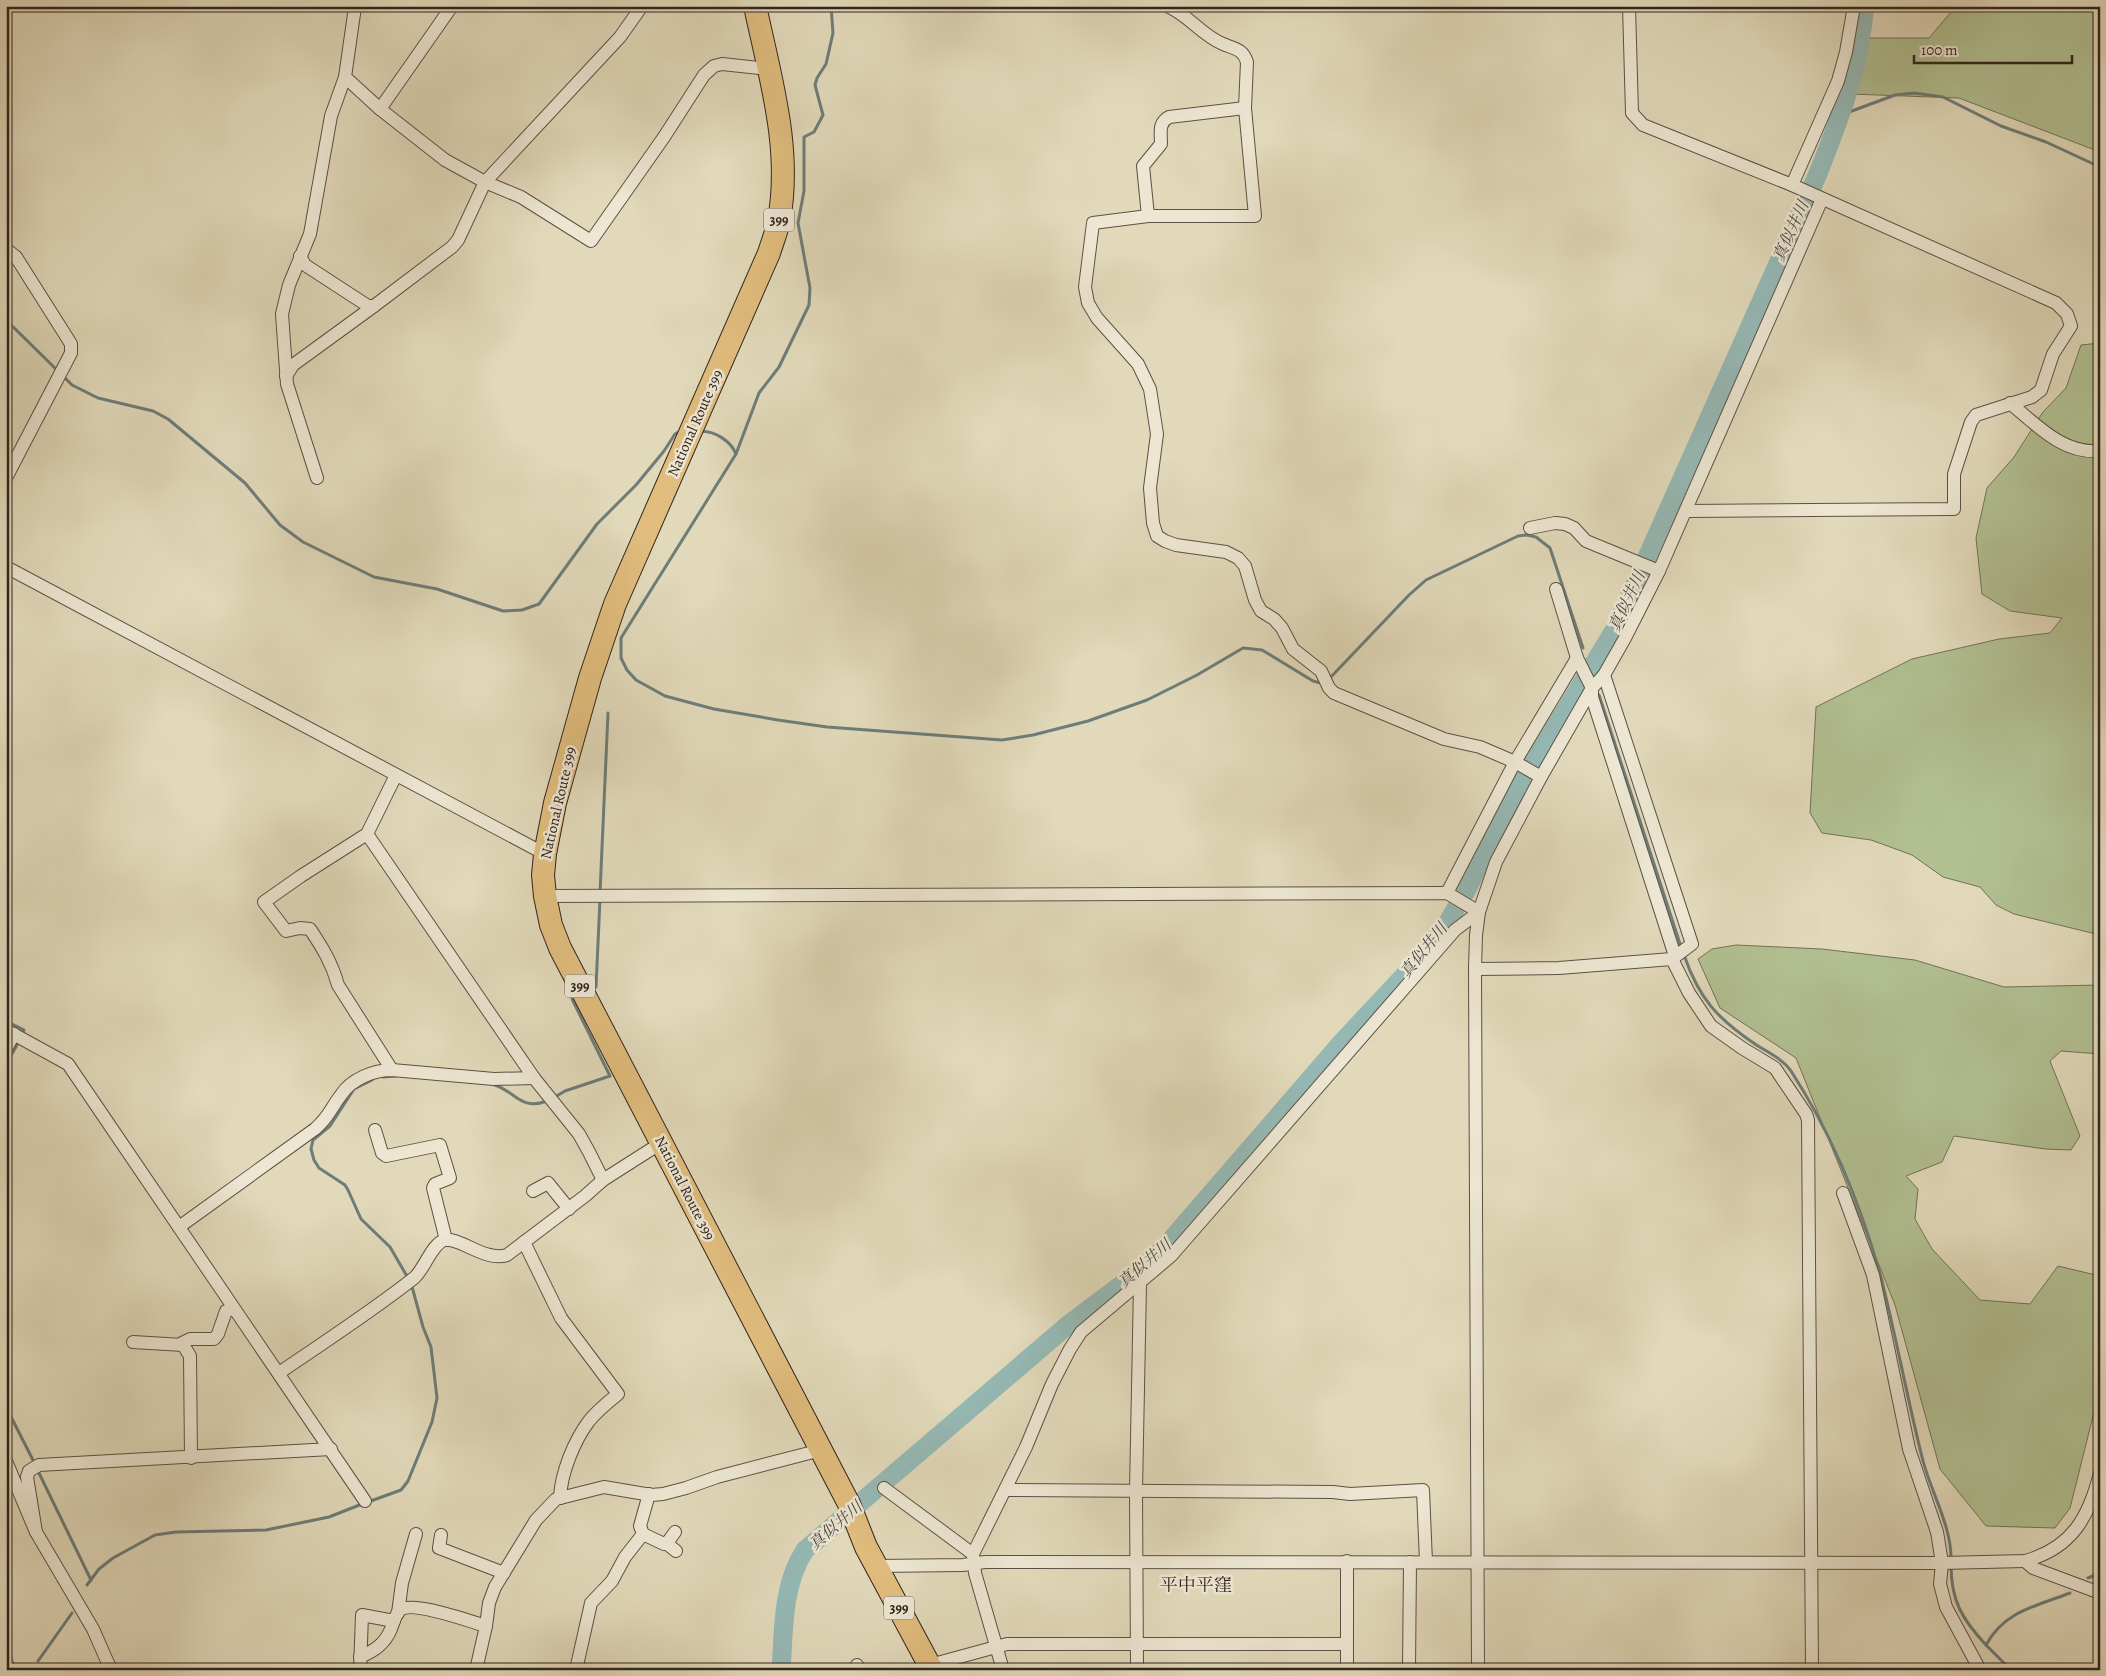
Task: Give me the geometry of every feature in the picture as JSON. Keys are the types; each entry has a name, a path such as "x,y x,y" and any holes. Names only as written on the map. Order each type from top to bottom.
{"highway":[{"name":"National Route 399","path":"755,6 778,109 782,149 782,186 778,221 769,253 615,604 590,678 555,803 545,854 543,875 545,896 551,925 560,948 849,1504 871,1556 931,1668"}],"street":[{"path":"317,478 287,384 282,314 286,292 310,234 331,116 345,78 355,7 353,6"},
{"path":"380,110 452,6"},
{"path":"286,376 293,365 374,306 458,240 485,182 620,37 642,6"},
{"path":"1167,6 1185,15 1211,38 1240,50 1245,56 1247,62 1245,108 1255,216 1148,216 1093,223 1085,287 1088,303 1098,318 1138,364 1150,389 1157,434 1150,488 1153,522 1158,536 1176,545 1226,552 1238,558 1245,566 1255,600 1262,611 1274,619 1282,628 1293,649 1327,682 1334,693 1444,738 1480,747 1539,776"},
{"path":"1629,6 1632,113 1643,125 1820,198 2056,303 2067,314 2071,326 2053,354 2041,390 2032,397 1976,415 1971,422 1954,474 1954,509 1686,511"},
{"path":"1794,187 1838,81 1846,52 1854,6"},
{"path":"345,78 380,110 445,160 485,182 521,197 591,241 664,137 704,75 714,66 722,64 769,69"},
{"path":"1148,216 1142,166 1161,144 1161,126 1164,120 1245,108"},
{"path":"1478,1670 1476,910 1496,862 1539,776 1591,686 1604,676 1625,638 1686,511 1820,198"},
{"path":"6,249 16,258 66,336 70,344 71,353 6,478"},
{"path":"300,256 305,264 313,270 368,306 374,306"},
{"path":"2010,403 2068,447 2100,451"},
{"path":"1530,528 1555,523 1564,524 1574,528 1586,541 1657,570"},
{"path":"8,572 545,854"},
{"path":"1556,589 1578,661 1591,686 1595,706 1688,993 1711,1026 1775,1068 1808,1120 1812,1670"},
{"path":"1449,894 1517,764 1578,661"},
{"path":"1475,970 1559,968 1675,957 1692,944 1604,676"},
{"path":"392,1070 338,985 334,969 327,954 310,929 300,928 286,931 264,902 367,834 396,775"},
{"path":"367,834 534,1078 582,1140 603,1180"},
{"path":"545,896 1449,894 1476,910"},
{"path":"973,1559 1026,1447 1052,1384 1081,1332 1171,1256 1455,930 1476,910"},
{"path":"6,1049 10,1032 68,1064 365,1501"},
{"path":"179,1227 315,1129 329,1116 340,1095 352,1082 374,1073 392,1070 494,1079 534,1078"},
{"path":"375,1130 382,1153 386,1156 440,1145 450,1178 435,1184 434,1188 446,1240"},
{"path":"279,1373 412,1280 436,1246 446,1240 499,1257 506,1255 603,1180 661,1143"},
{"path":"533,1191 548,1183 569,1208"},
{"path":"1843,1193 1873,1275 1905,1435 1915,1470 1948,1563 1940,1584 1946,1607 1980,1670"},
{"path":"524,1242 538,1268 556,1310 575,1339 618,1394 593,1417 581,1434 566,1470 560,1498"},
{"path":"1136,1670 1136,1490 1140,1284"},
{"path":"182,1345 182,1343 190,1339 214,1339 218,1334 226,1311 234,1309"},
{"path":"133,1342 182,1345"},
{"path":"182,1345 190,1356 191,1458"},
{"path":"36,1532 28,1478 29,1471 39,1465 331,1449"},
{"path":"476,1670 489,1603 495,1587 536,1520 556,1499 604,1487 649,1494 677,1491 717,1477 821,1450"},
{"path":"6,1461 36,1532 93,1629 111,1670"},
{"path":"871,1556 973,1559 994,1562 1948,1563 2025,1561 2036,1558 2055,1547 2076,1530 2087,1514 2100,1473"},
{"path":"884,1488 973,1559 1002,1670"},
{"path":"1005,1490 1333,1492 1350,1494 1423,1490 1426,1562"},
{"path":"649,1494 640,1526 643,1534 671,1547 675,1532"},
{"path":"360,1663 377,1649 389,1635 396,1617 402,1583 416,1534"},
{"path":"576,1670 591,1603 612,1581 625,1557 635,1547 643,1534"},
{"path":"441,1535 439,1548 504,1573"},
{"path":"1347,1561 1347,1670"},
{"path":"2025,1561 2033,1568 2096,1588"},
{"path":"1408,1670 1410,1562"},
{"path":"360,1663 362,1615 396,1617 406,1607 425,1609 486,1626"},
{"path":"931,1668 996,1646 1347,1644"}],"green space":[{"path":"1956,6 2100,6 2100,152 1959,98 1850,94 1865,38 1929,38"},
{"path":"2100,343 2100,935 2014,914 1996,905 1980,887 1943,877 1912,855 1871,840 1822,833 1810,813 1816,707 1912,659 1999,639 2050,633 2062,618 2010,611 1982,594 1976,538 1987,488 2014,457 2043,412 2066,388 2081,345"},
{"path":"1736,945 1822,949 1915,960 2004,987 2100,985 2100,1054 2061,1051 2050,1061 2080,1136 2071,1150 2045,1149 1954,1136 1942,1162 1906,1176 1918,1189 1915,1219 1932,1249 1980,1300 2030,1304 2058,1266 2100,1276 2100,1388 2070,1508 2055,1528 1986,1526 1940,1469 1895,1305 1796,1058 1720,1008 1698,959 1712,949"}],"water":[{"path":"6,1640 16,1670 6,1670"}],"waterway":[{"path":"831,6 833,33 826,64 815,85 823,115 814,132 804,137 804,191 798,223 810,288 809,305 779,367 759,393 736,454 621,638 621,658 627,670 636,680 665,696 714,709 827,727 1002,740 1033,735 1088,721 1147,700 1197,675 1243,648 1262,650 1313,681 1321,683"},
{"name":"真似井川","path":"781,1670 788,1593 797,1564 805,1550 1069,1324 1137,1273 1164,1248 1342,1042 1441,934 1466,891 1515,793 1615,629 1817,176 1834,133 1853,73 1865,6"},
{"path":"1841,115 1895,95 1914,93 1943,97 2001,126 2046,142 2100,167"},
{"path":"6,320 58,371"},
{"path":"62,375 72,385 98,398 153,411 168,419 245,483 280,525 303,542 374,577 437,589 503,611 522,610 539,604 597,524 636,485 664,451 675,434 682,430"},
{"path":"700,431 706,431 722,438 734,449 736,454"},
{"path":"1329,679 1409,595 1426,580 1518,536 1536,537 1550,548 1583,648"},
{"path":"1599,695 1681,947"},
{"path":"600,893 608,713"},
{"path":"591,989 596,987 600,899"},
{"path":"1684,955 1696,984 1711,1007 1730,1026 1788,1067 1806,1095 1833,1146 1865,1226 1882,1281 1923,1461 1945,1522 1951,1558"},
{"path":"555,1097 565,1091 610,1076 572,999 575,998"},
{"path":"6,1021 24,1030 23,1032"},
{"path":"6,1065 18,1043"},
{"path":"383,1077 396,1076"},
{"path":"372,1080 354,1089 330,1126 313,1140 311,1149 314,1160 319,1168 345,1185 361,1219 390,1247 408,1278"},
{"path":"492,1084 530,1104 547,1101"},
{"path":"368,1502 401,1490 408,1481 432,1422 437,1398 431,1347 423,1327 411,1283"},
{"path":"6,1407 34,1462"},
{"path":"38,1471 91,1580"},
{"path":"87,1585 99,1569 113,1558 155,1535 176,1532 266,1530 329,1517 362,1504"},
{"path":"1951,1565 1953,1589 1960,1609 1970,1627 1986,1645"},
{"path":"2088,1578 2100,1573"},
{"path":"2011,1670 1986,1645 1993,1634 2002,1624 2022,1611 2070,1593"},
{"path":"38,1661 72,1613"}],"district":[{"name":"平中平窪","path":"1196,1585"}]}
